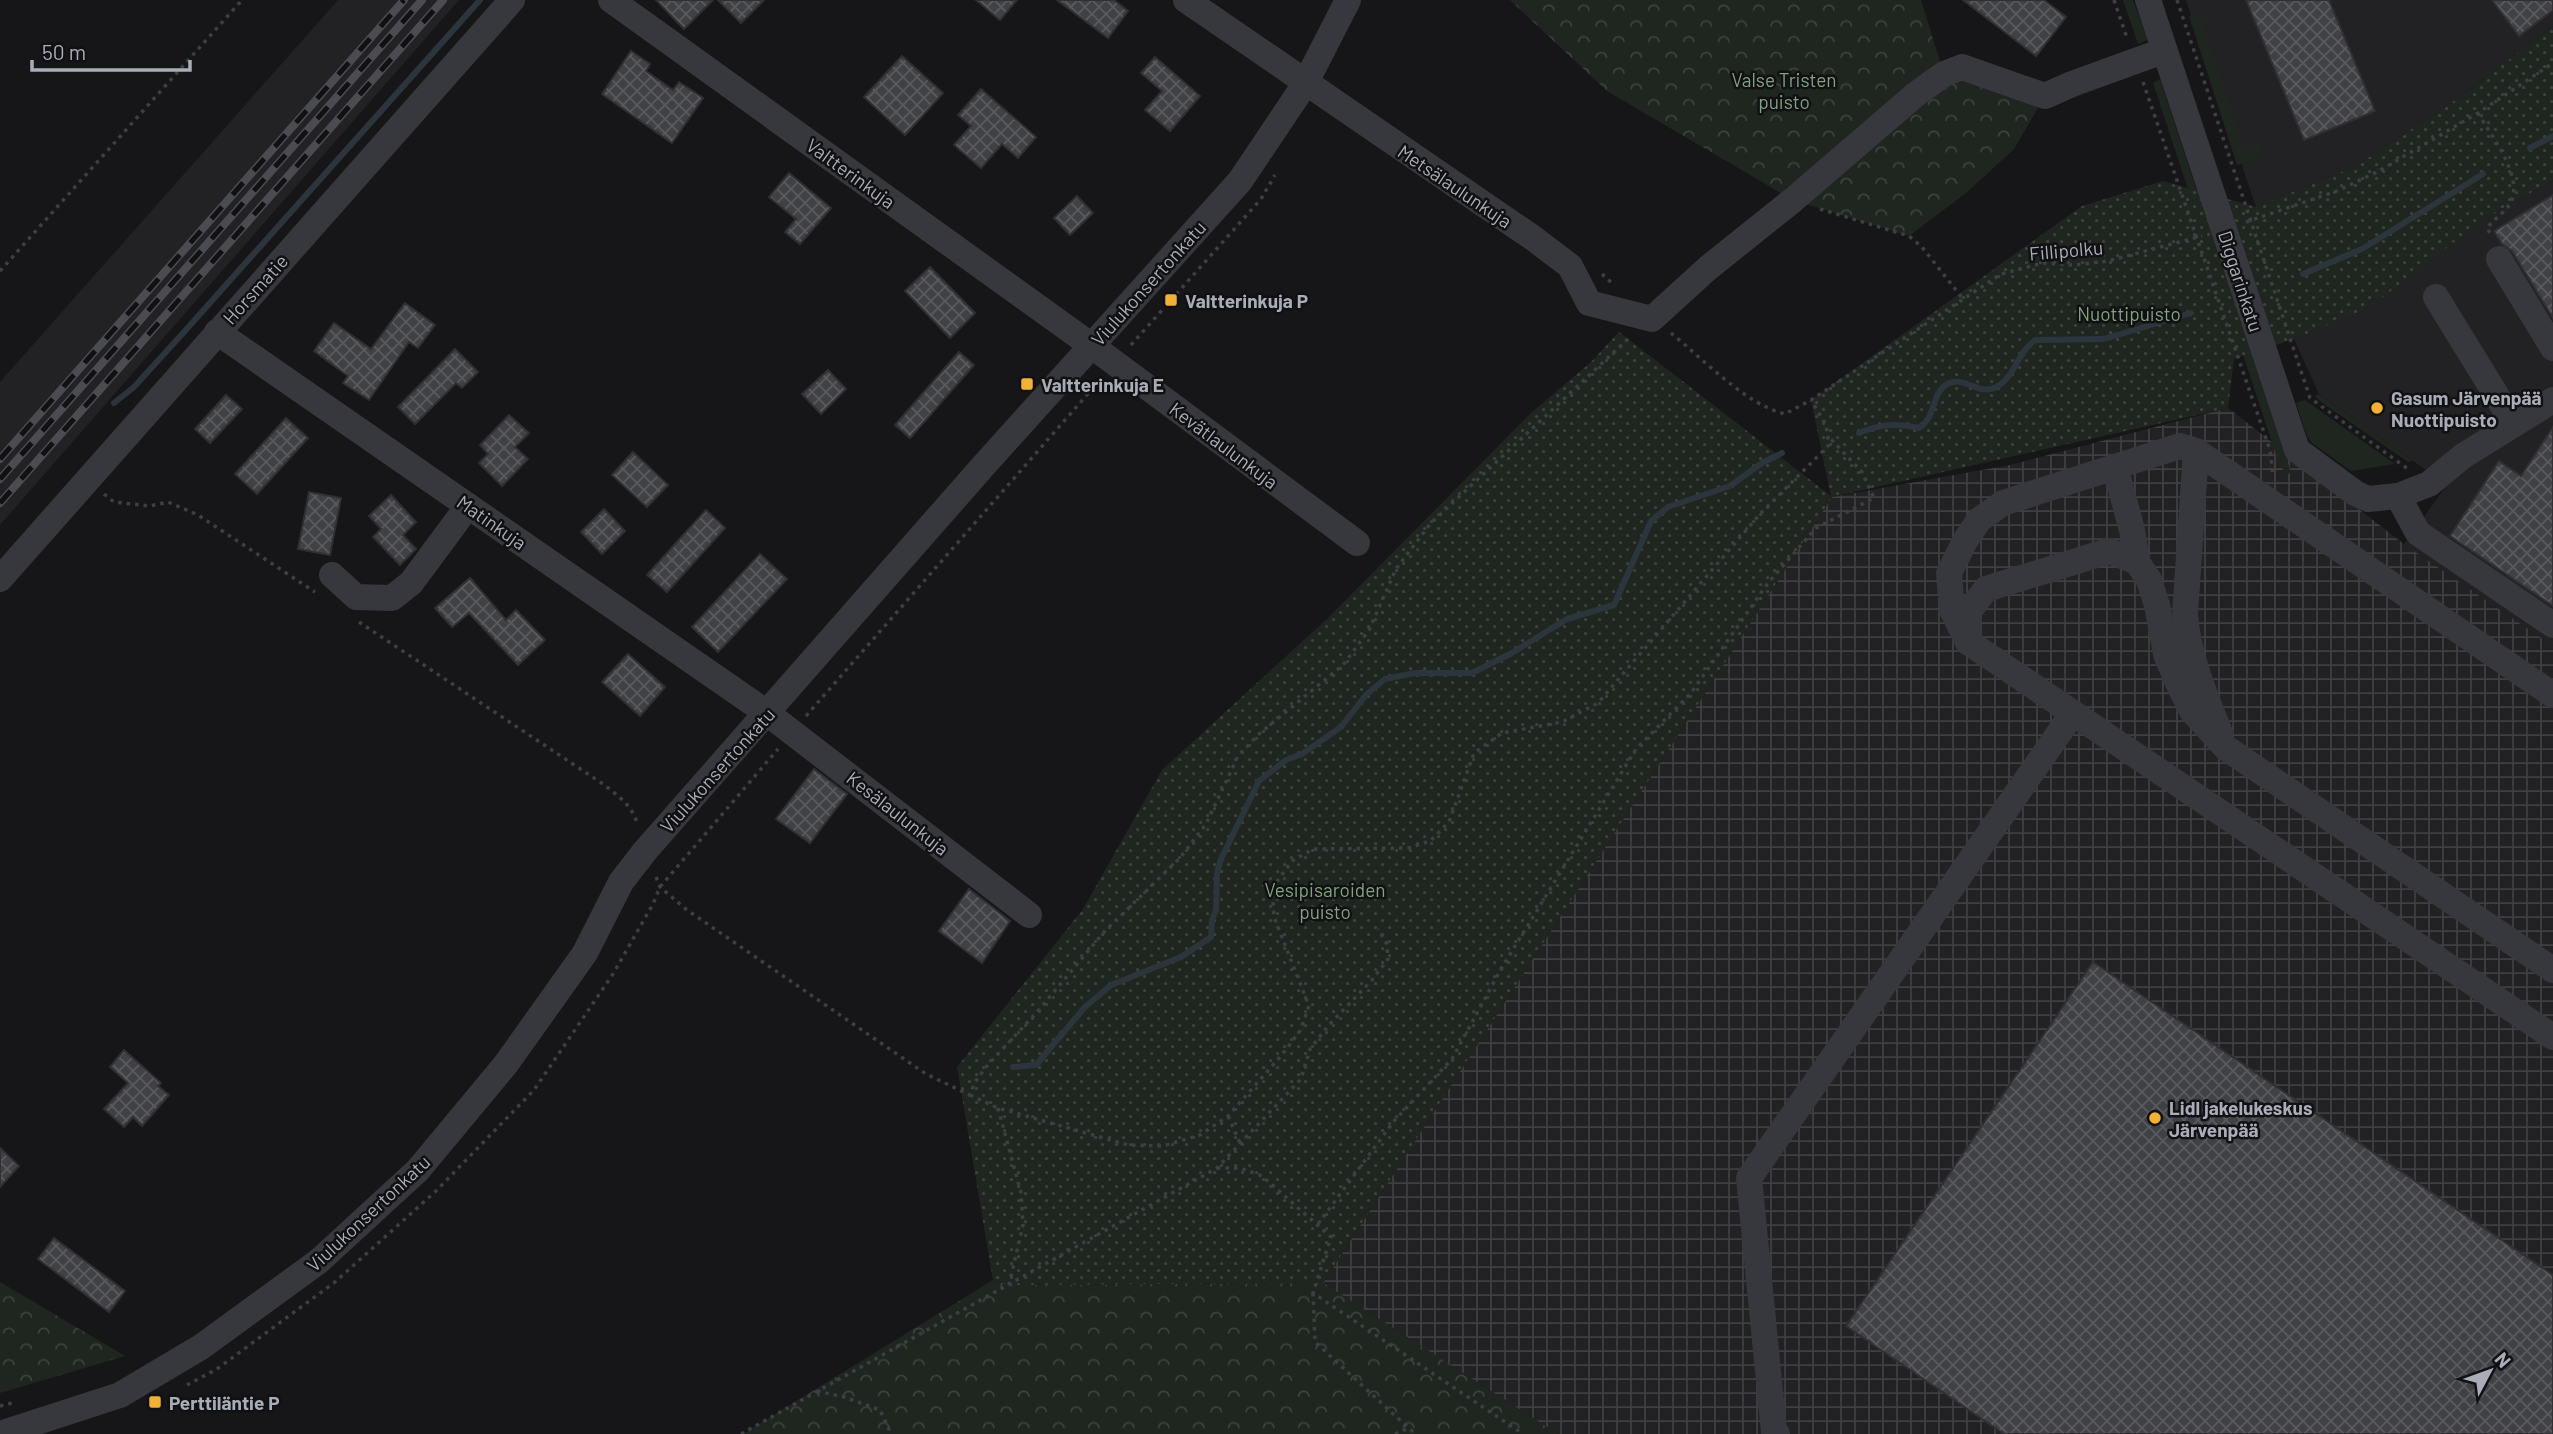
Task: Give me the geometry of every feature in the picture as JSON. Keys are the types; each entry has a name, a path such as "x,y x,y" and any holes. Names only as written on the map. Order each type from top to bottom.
{"street":[{"name":"Horsmatie","path":"0,579 512,0"},
{"name":"Valtterinkuja","path":"611,0 1091,346"},
{"name":"Metsälaulunkuja","path":"1186,0 1533,238 1570,266 1589,303 1652,318"},
{"name":"Viulukonsertonkatu","path":"2,1434 120,1395 201,1347 319,1261 418,1170 506,1064 585,953 621,882 645,851 1240,181 1305,84 1348,0"},
{"name":"Diggarinkatu","path":"2148,0 2297,450 2335,479 2368,499 2398,496"},
{"path":"1652,318 1915,95 1944,74 1962,67 2045,96 2163,51"},
{"path":"2498,252 2553,348"},
{"path":"2436,297 2514,425"},
{"name":"Matinkuja","path":"217,331 767,713"},
{"name":"Kevätlaulunkuja","path":"1091,346 1357,543"},
{"path":"2553,400 2463,456 2429,484 2398,496 2418,533 2553,625"},
{"path":"2553,695 2196,451 2180,446 2003,503 1979,520 1949,573 1952,610 1968,642 2553,1037"},
{"path":"2196,451 2185,614 2186,638 2226,748"},
{"path":"2115,467 2132,530 2137,562 2148,580 2157,605 2166,654 2192,711 2226,748 2553,970"},
{"path":"329,587 356,597 392,598 411,583 468,506"},
{"path":"1968,642 1969,611 1986,590 2109,551 2137,562"},
{"name":"Kesälaulunkuja","path":"767,713 1029,915"},
{"path":"1777,1434 1774,1432 1749,1178 2073,713"}],"path":[{"path":"0,271 242,0"},
{"path":"2114,0 2270,450 2272,464"},
{"path":"2177,0 2310,398 2429,484"},
{"name":"Fillipolku","path":"1652,318 1745,393 1774,411 1786,414 2001,274 2043,263 2074,265 2108,261 2197,238 2337,191 2377,172 2478,113 2553,63"},
{"path":"2478,113 2510,169 2514,182 2514,195 2508,207 2493,219 2487,228 2498,252"},
{"path":"180,1389 217,1370 335,1282 436,1191 534,1090 613,974 660,887 1261,199 1281,164"},
{"path":"1793,200 1909,236 1922,247 1963,299"},
{"path":"970,1095 975,1082 988,1066 1105,931 1180,858 1206,824 1238,756 1259,734 1343,665 1369,630 1396,569 1431,523 1652,318"},
{"path":"349,615 603,784 635,814 645,851 660,887 687,910 926,1074 998,1108 1128,1145 1163,1146 1200,1135 1228,1116 1300,1031 1309,1006 1274,917 1272,888 1292,861 1313,849 1408,848 1430,841 1449,822 1474,752 1502,733 1562,722 1598,703 1760,514 1829,445 1826,425 1811,400"},
{"path":"1318,1224 1394,1121 1451,1059 1501,969 1636,749 1691,693 1768,583 1816,528 1874,498 1862,472 1827,436"},
{"path":"86,480 114,502 150,506 168,502 198,514 329,587"},
{"path":"741,1434 1217,1168 1301,1079 1310,1048 1388,959 1387,944 1378,929"},
{"path":"998,1108 1021,1193 1023,1214 1023,1226 1009,1285"},
{"path":"1228,1116 1240,1143"},
{"path":"1217,1168 1240,1168 1262,1176 1331,1237 1313,1293 1315,1342 1415,1434"},
{"path":"1313,1293 1523,1434"},
{"path":"815,1391 844,1397 880,1410 891,1434"},
{"path":"1395,1434 1409,1428"}],"shaded area":[{"path":"338,0 459,0 0,525 0,382"},
{"path":"2186,0 2553,0 2553,26 2460,97 2356,166 2256,207"},
{"path":"2553,180 2553,646 2404,544 2447,485 2319,394 2294,339 2316,329 2480,222"},
{"path":"2228,408 2404,544 2553,646 2553,1434 1558,1434 1323,1283 1832,497 2010,465"}],"green space":[{"name":"Valse Tristen puisto","path":"1510,0 1921,0 1944,74 2045,96 2014,149 1966,193 1909,236 1793,200 1607,91"},
{"path":"2123,0 2133,0 2148,40 2138,44"},
{"path":"2205,11 2209,22 2203,25 2244,148 2261,142 2263,153 2257,159 2237,165 2189,16"},
{"name":"Vesipisaroiden puisto","path":"2553,26 2553,180 2480,222 2370,307 2294,339 2234,359 2228,408 1832,497 1323,1283 1009,1285 993,1280 957,1067 1083,909 1162,770 1328,618 1531,413 1591,362 1619,332 1831,496 1811,400 2082,206 2163,181 2256,207 2356,166 2460,97"},
{"path":"2160,79 2209,228 2201,229 2153,83"},
{"path":"2214,241 2290,469 2296,479 2280,467 2207,245"},
{"path":"2319,394 2413,461 2408,462 2321,402 2315,396"},
{"path":"2305,400 2395,464 2351,471 2312,443 2307,436 2296,403"},
{"path":"993,1280 1009,1285 1323,1283 1558,1434 743,1434"},
{"path":"0,1282 125,1356 0,1393"}],"building":[{"path":"656,0 713,0 684,29"},
{"path":"718,0 764,0 741,23"},
{"path":"976,0 1017,0 1000,20"},
{"path":"1057,0 1114,0 1128,11 1108,38"},
{"path":"1963,0 2044,0 2066,17 2036,56"},
{"path":"2246,0 2329,0 2375,111 2304,140"},
{"path":"2492,0 2553,0 2553,10 2519,36"},
{"path":"631,51 650,64 646,71 673,90 679,82 703,98 672,143 602,94"},
{"path":"902,56 943,93 905,135 864,97"},
{"path":"1155,57 1200,96 1170,131 1145,110 1162,91 1141,73"},
{"path":"981,89 1036,137 1018,158 1002,144 981,168 954,145 971,126 958,115"},
{"path":"789,173 831,208 800,244 785,232 796,219 769,197"},
{"path":"2553,195 2553,318 2512,251 2502,244 2494,231"},
{"path":"1077,196 1093,213 1070,235 1054,218"},
{"path":"930,267 975,313 950,338 905,291"},
{"path":"405,303 435,325 418,348 409,342 369,400 343,383 348,376 314,351 334,323 371,349"},
{"path":"455,349 478,372 462,388 456,383 415,424 398,407"},
{"path":"959,352 974,365 910,438 895,425"},
{"path":"828,370 846,389 821,414 802,394"},
{"path":"226,395 242,409 210,443 195,429"},
{"path":"509,415 529,433 515,447 528,459 502,486 479,463 488,454 480,445"},
{"path":"286,418 308,438 257,494 235,474"},
{"path":"2553,427 2553,606 2450,536 2499,461 2521,476"},
{"path":"633,452 668,485 647,507 612,475"},
{"path":"309,492 341,498 330,555 298,549"},
{"path":"391,495 416,522 403,535 416,549 400,565 373,537 381,529 369,516"},
{"path":"604,509 625,531 602,554 581,532"},
{"path":"706,510 725,528 667,592 647,575"},
{"path":"760,554 787,579 718,652 692,627"},
{"path":"470,578 506,620 516,610 545,640 518,665 469,613 452,627 435,608"},
{"path":"628,654 665,687 640,716 602,682"},
{"path":"814,769 847,794 810,843 776,819"},
{"path":"969,889 1010,921 982,963 939,931"},
{"name":"Lidl jakelukeskus Järvenpää","path":"2093,962 2553,1275 2553,1434 2004,1434 1846,1326"},
{"path":"124,1050 161,1083 158,1086 169,1095 142,1126 133,1117 124,1127 104,1109 128,1083 110,1067"},
{"path":"0,1148 19,1166 0,1187"},
{"path":"54,1238 125,1291 109,1312 38,1259"}],"waterway":[{"path":"114,403 134,387 184,332 480,0"},
{"path":"2530,148 2553,136"},
{"path":"2303,274 2362,249 2483,174"},
{"path":"1859,433 1888,425 1919,428 1928,418 1938,394 1947,384 1959,382 1982,389 1994,388 2007,378 2024,351 2036,340 2104,339 2191,313"},
{"path":"1013,1067 1036,1065 1085,1007 1111,985 1181,957 1211,937 1212,920 1216,910 1217,873 1221,859 1259,781 1286,760 1302,754 1341,727 1366,695 1385,679 1415,673 1472,673 1512,653 1567,619 1614,605 1651,521 1668,507 1730,486 1762,463 1782,453"}],"railway":[{"path":"0,459 404,0"},
{"path":"0,479 422,0"},
{"path":"0,503 443,0"}],"place":[{"name":"Valtterinkuja P","path":"1171,300"},
{"name":"Valtterinkuja E","path":"1027,384"},
{"name":"Gasum Järvenpää Nuottipuisto","path":"2377,408"},
{"name":"Lidl jakelukeskus Järvenpää","path":"2155,1118"},
{"name":"Perttiläntie P","path":"155,1402"}],"park label":[{"name":"Nuottipuisto","path":"2129,313"}]}
